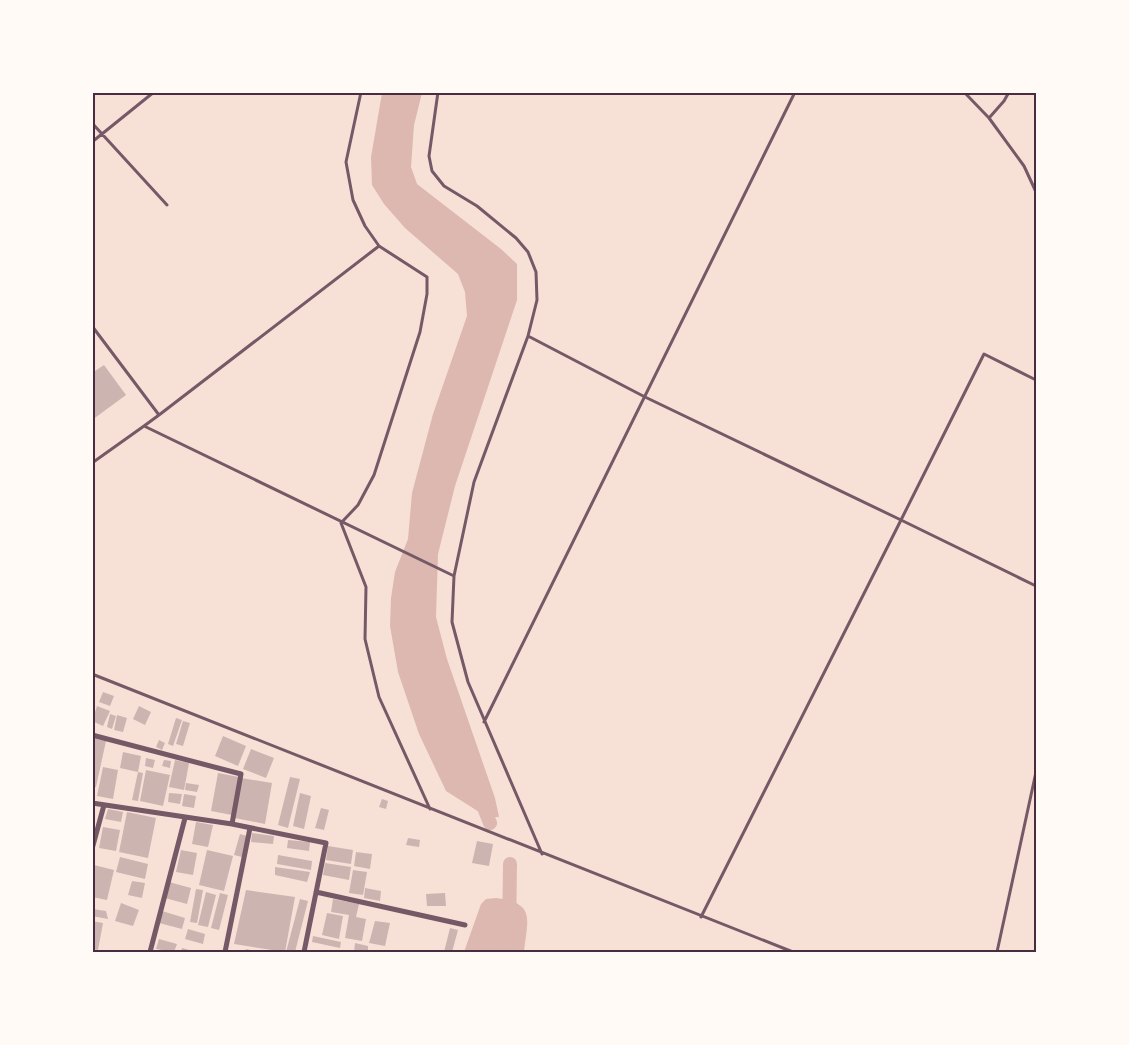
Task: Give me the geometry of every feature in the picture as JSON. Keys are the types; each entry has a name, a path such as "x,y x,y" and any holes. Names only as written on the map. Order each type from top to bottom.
{"street":[{"path":"92,735 241,774 232,824"},
{"path":"92,803 232,824 326,843 304,952"},
{"path":"92,849 104,805"},
{"path":"150,952 185,818"},
{"path":"224,952 250,828"},
{"path":"316,892 465,925"}],"lane":[{"path":"92,142 154,92"},
{"path":"341,523 358,505 374,474 420,332 427,294 427,277 379,246 365,226 353,200 346,162 361,92"},
{"path":"438,92 429,156 432,171 444,186 500,224 528,252 536,272 537,300 528,336 474,482 454,576 452,622 468,682 542,854"},
{"path":"484,722 795,92"},
{"path":"964,92 989,118 1024,166 1036,192"},
{"path":"989,118 1004,101 1008,92"},
{"path":"92,123 167,205"},
{"path":"92,463 159,415 379,246"},
{"path":"92,326 159,415"},
{"path":"528,336 645,397 1036,586"},
{"path":"701,917 984,354 1036,380"},
{"path":"144,426 341,523 379,539 454,576"},
{"path":"341,523 366,586 365,639 379,697 430,810"},
{"path":"92,674 430,810 793,952"},
{"path":"997,952 1036,772"}],"shaded area":[{"path":"382,93 422,93 414,125 411,167 417,184 501,249 517,264 517,300 455,486 438,554 436,617 447,659 495,798 499,817 487,817 446,791 419,734 398,672 390,626 391,598 395,572 408,539 412,493 433,414 467,316 465,292 458,274 405,228 384,204 372,185 371,157"},
{"path":"486,899 509,900 524,909 527,922 524,952 464,952 481,904"}],"building":[{"path":"104,365 126,395 92,420 92,373"},
{"path":"103,692 114,696 110,706 99,702"},
{"path":"97,706 110,711 103,726 92,721"},
{"path":"139,706 151,712 145,725 133,719"},
{"path":"110,714 116,716 112,729 107,727"},
{"path":"117,715 127,718 123,732 114,730"},
{"path":"176,718 182,720 173,746 168,744"},
{"path":"183,721 190,723 183,746 176,744"},
{"path":"223,736 246,746 238,766 215,756"},
{"path":"92,738 106,741 96,787 92,787"},
{"path":"159,740 165,743 162,750 156,747"},
{"path":"251,749 274,758 266,778 243,769"},
{"path":"123,752 141,756 138,772 120,768"},
{"path":"146,758 155,760 153,768 145,766"},
{"path":"164,760 171,761 170,768 162,766"},
{"path":"175,760 189,763 184,790 169,787"},
{"path":"103,767 118,770 113,799 97,796"},
{"path":"146,770 170,775 163,806 140,801"},
{"path":"138,772 143,773 138,801 132,800"},
{"path":"218,773 239,777 232,815 211,811"},
{"path":"290,777 300,779 288,828 278,825"},
{"path":"241,778 272,783 265,824 235,818"},
{"path":"186,783 199,785 197,792 185,790"},
{"path":"169,793 182,794 180,804 168,802"},
{"path":"300,793 311,796 304,829 293,826"},
{"path":"184,794 196,796 194,808 182,806"},
{"path":"382,799 388,801 386,809 379,807"},
{"path":"321,808 329,810 324,830 315,828"},
{"path":"108,809 123,812 121,822 105,819"},
{"path":"127,812 156,818 148,858 119,852"},
{"path":"196,822 213,825 208,847 192,844"},
{"path":"103,827 120,830 116,851 99,848"},
{"path":"252,833 274,836 273,844 251,842"},
{"path":"240,834 247,836 242,857 234,855"},
{"path":"408,838 420,840 419,847 406,845"},
{"path":"288,840 310,842 309,851 287,848"},
{"path":"477,841 493,844 489,866 472,863"},
{"path":"328,846 353,850 351,864 326,860"},
{"path":"181,850 197,853 193,875 176,872"},
{"path":"207,850 233,856 224,891 199,885"},
{"path":"356,852 372,854 370,869 354,866"},
{"path":"278,855 312,861 311,870 277,864"},
{"path":"120,857 148,864 145,879 116,872"},
{"path":"325,863 351,867 349,880 323,875"},
{"path":"94,865 114,870 107,900 92,897"},
{"path":"275,867 310,872 307,882 275,875"},
{"path":"353,870 367,872 363,895 349,893"},
{"path":"132,881 145,883 142,898 128,895"},
{"path":"169,882 191,888 187,904 165,898"},
{"path":"365,888 381,891 380,901 364,898"},
{"path":"196,889 203,890 197,923 190,922"},
{"path":"246,890 295,897 285,952 234,944"},
{"path":"206,892 216,895 208,927 198,925"},
{"path":"220,893 228,895 219,930 211,928"},
{"path":"445,893 446,906 427,906 426,894"},
{"path":"300,899 308,901 295,952 286,952"},
{"path":"333,899 359,904 356,917 366,919 362,941 345,938 349,915 331,912"},
{"path":"121,903 139,910 133,926 115,921"},
{"path":"92,909 106,911 108,919 92,916"},
{"path":"162,911 185,918 182,929 159,923"},
{"path":"327,913 343,916 339,939 322,935"},
{"path":"92,921 103,923 98,950 92,949"},
{"path":"375,921 390,923 385,946 369,943"},
{"path":"450,928 458,930 452,952 444,952"},
{"path":"188,929 205,934 203,944 185,939"},
{"path":"313,936 341,942 340,948 312,942"},
{"path":"159,939 177,944 174,952 156,949"},
{"path":"355,943 368,946 368,952 354,952"},
{"path":"182,948 197,952 181,952"},
{"path":"246,949 260,952 245,952"}],"waterway":[{"path":"481,800 490,823"},
{"path":"505,952 509,937 510,864"}]}
